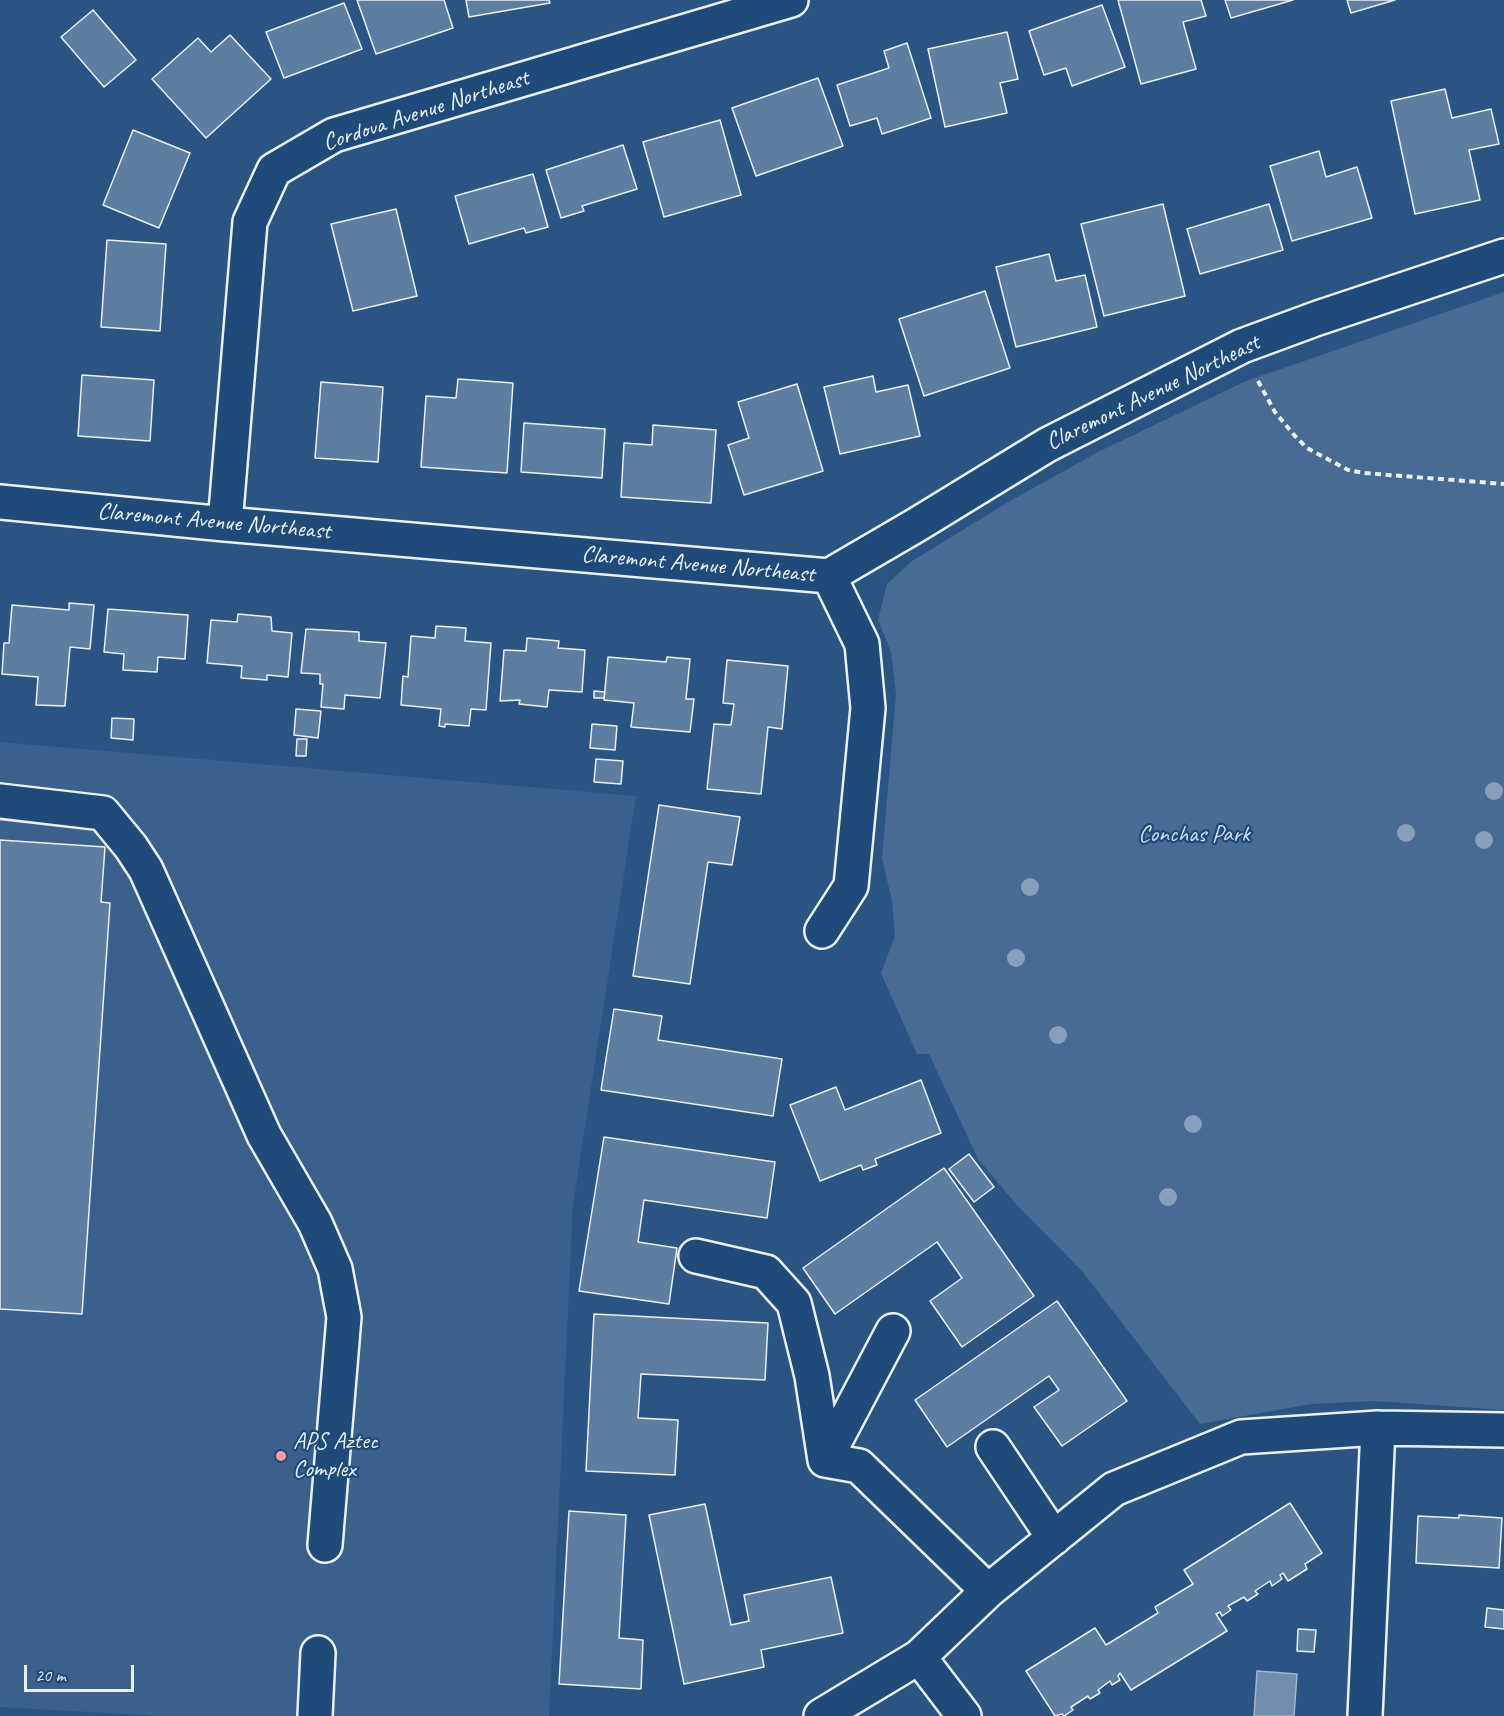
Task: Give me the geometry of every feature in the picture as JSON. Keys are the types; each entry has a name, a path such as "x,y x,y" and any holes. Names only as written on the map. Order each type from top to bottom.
{"street":[{"name":"Cordova Avenue Northeast","path":"225,524 250,222 274,170 334,135 791,0"},
{"name":"Claremont Avenue Northeast","path":"0,501 225,524 828,576 1047,445 1242,346 1504,256"},
{"path":"822,932 851,886 868,708 862,644 828,576"},
{"path":"0,801 103,813 131,847 147,870 264,1135 319,1232 335,1269 344,1317 325,1545"},
{"path":"696,1256 766,1272 794,1303 812,1376 825,1460"},
{"path":"825,1460 893,1331"},
{"path":"820,1716 919,1657 988,1592 1114,1489 1241,1437 1378,1428 1504,1430"},
{"path":"1365,1716 1378,1428"},
{"path":"993,1447 1054,1538"},
{"path":"825,1460 859,1466 988,1592"},
{"path":"315,1716 318,1653"},
{"path":"919,1657 964,1716"}],"path":[{"path":"1258,381 1275,412 1288,429 1307,447 1348,470 1504,484"}],"shaded area":[{"name":"APS Aztec Complex","path":"0,742 636,796 573,1205 549,1716 160,1716 0,1707"},
{"path":"1257,1671 1297,1674 1294,1716 1254,1716"}],"green space":[{"name":"Conchas Park","path":"1504,292 1504,1410 1375,1401 1311,1404 1200,1424 1082,1271 1015,1203 978,1159 929,1054 917,1054 881,973 895,936 892,901 882,858 896,694 891,652 878,620 887,584 912,561 1010,501 1098,452 1246,381"}],"building":[{"path":"357,0 444,0 453,28 376,54"},
{"path":"466,0 549,0 550,3 469,17"},
{"path":"1118,0 1201,0 1206,16 1183,22 1196,69 1141,84"},
{"path":"1225,0 1293,0 1231,18"},
{"path":"1347,0 1395,0 1351,13"},
{"path":"344,3 362,49 284,78 266,32"},
{"path":"1102,5 1125,67 1072,86 1066,68 1044,75 1029,31"},
{"path":"93,10 136,60 104,87 61,37"},
{"path":"1007,32 1018,79 1000,83 1007,113 945,127 928,49"},
{"path":"230,35 271,79 206,138 152,79 198,38 211,52"},
{"path":"907,43 931,118 882,134 877,118 850,126 837,85 889,68 884,51"},
{"path":"818,78 843,146 756,176 732,108"},
{"path":"1445,89 1452,118 1491,109 1499,144 1469,150 1480,200 1415,214 1391,101"},
{"path":"720,120 741,195 664,217 643,142"},
{"path":"133,130 190,153 159,228 103,205"},
{"path":"623,145 637,189 582,206 584,211 561,218 546,170"},
{"path":"1319,151 1326,177 1357,167 1372,218 1292,241 1270,166"},
{"path":"533,174 548,227 526,233 524,228 469,244 455,196"},
{"path":"1163,204 1185,296 1104,316 1081,224"},
{"path":"1269,204 1283,250 1200,274 1187,229"},
{"path":"396,209 417,296 353,311 331,224"},
{"path":"107,240 166,244 160,331 101,327"},
{"path":"1049,254 1056,281 1085,275 1097,327 1016,347 996,267"},
{"path":"985,291 1010,368 924,396 899,319"},
{"path":"82,375 154,380 150,441 78,436"},
{"path":"873,376 876,392 908,385 920,436 840,454 824,387"},
{"path":"458,379 513,383 507,473 421,467 426,396 456,398"},
{"path":"321,382 383,387 378,462 315,458"},
{"path":"797,384 823,471 744,495 728,445 749,438 738,402"},
{"path":"524,423 605,429 602,478 521,472"},
{"path":"653,425 716,430 711,503 621,497 624,443 652,445"},
{"path":"69,603 94,605 90,649 70,647 65,706 36,705 38,677 2,674 4,643 9,643 12,605 69,610"},
{"path":"108,609 188,615 185,659 158,657 157,672 123,670 124,654 104,652"},
{"path":"238,614 271,617 272,631 292,633 288,677 267,675 267,680 241,678 242,666 207,663 211,620 237,622"},
{"path":"436,626 466,628 465,641 491,643 486,710 471,709 469,726 445,724 445,727 439,726 441,709 401,705 403,676 408,677 411,636 435,638"},
{"path":"306,629 359,632 359,641 386,643 380,698 345,695 344,709 321,707 323,684 320,684 320,674 301,673"},
{"path":"527,638 559,641 558,648 585,650 582,692 549,690 547,707 519,704 520,700 500,701 504,650 526,651"},
{"path":"608,657 666,662 667,657 690,659 686,699 694,699 690,732 631,727 634,703 604,700"},
{"path":"727,660 788,666 782,729 768,727 761,794 707,789 714,724 731,725 734,704 723,703"},
{"path":"594,691 605,692 604,698 594,698"},
{"path":"296,709 321,711 318,738 294,735"},
{"path":"112,718 134,719 133,740 111,738"},
{"path":"592,724 617,726 615,750 590,748"},
{"path":"297,739 307,739 306,756 296,756"},
{"path":"596,759 623,761 621,784 594,782"},
{"path":"659,805 740,817 732,865 708,862 690,984 633,976"},
{"path":"0,840 105,847 101,902 110,903 82,1314 0,1309"},
{"path":"614,1009 662,1016 658,1040 782,1059 773,1116 601,1090"},
{"path":"921,1080 941,1133 875,1159 877,1165 863,1170 861,1165 820,1181 790,1105 836,1087 845,1110"},
{"path":"604,1137 775,1162 767,1218 644,1200 638,1242 677,1248 669,1304 579,1291"},
{"path":"969,1154 994,1187 974,1202 949,1169"},
{"path":"944,1168 1034,1296 962,1347 930,1301 962,1278 937,1242 835,1314 803,1268"},
{"path":"1057,1301 1127,1401 1062,1446 1034,1407 1059,1390 1049,1376 947,1447 915,1400"},
{"path":"594,1314 768,1323 765,1380 641,1374 638,1418 678,1420 675,1475 586,1471"},
{"path":"1290,1503 1322,1553 1305,1564 1307,1569 1288,1581 1283,1573 1280,1575 1282,1579 1272,1586 1270,1581 1255,1591 1258,1594 1247,1601 1244,1597 1228,1606 1231,1610 1222,1616 1220,1612 1216,1614 1227,1631 1131,1690 1120,1673 1118,1676 1120,1680 1112,1685 1110,1681 1098,1690 1100,1693 1090,1699 1088,1696 1071,1707 1073,1710 1064,1716 1062,1714 1055,1716 1026,1671 1095,1628 1106,1645 1158,1613 1155,1607 1193,1584 1184,1570"},
{"path":"705,1504 731,1625 749,1621 744,1595 831,1577 843,1633 761,1650 764,1667 684,1684 649,1515"},
{"path":"569,1511 626,1515 619,1638 643,1640 641,1689 559,1684"},
{"path":"1459,1515 1502,1518 1499,1568 1416,1563 1418,1516 1459,1518"},
{"path":"1487,1608 1504,1610 1504,1629 1485,1627"},
{"path":"1298,1629 1316,1630 1314,1652 1297,1651"}],"place":[{"name":"APS Aztec Complex","path":"281,1456"}]}
